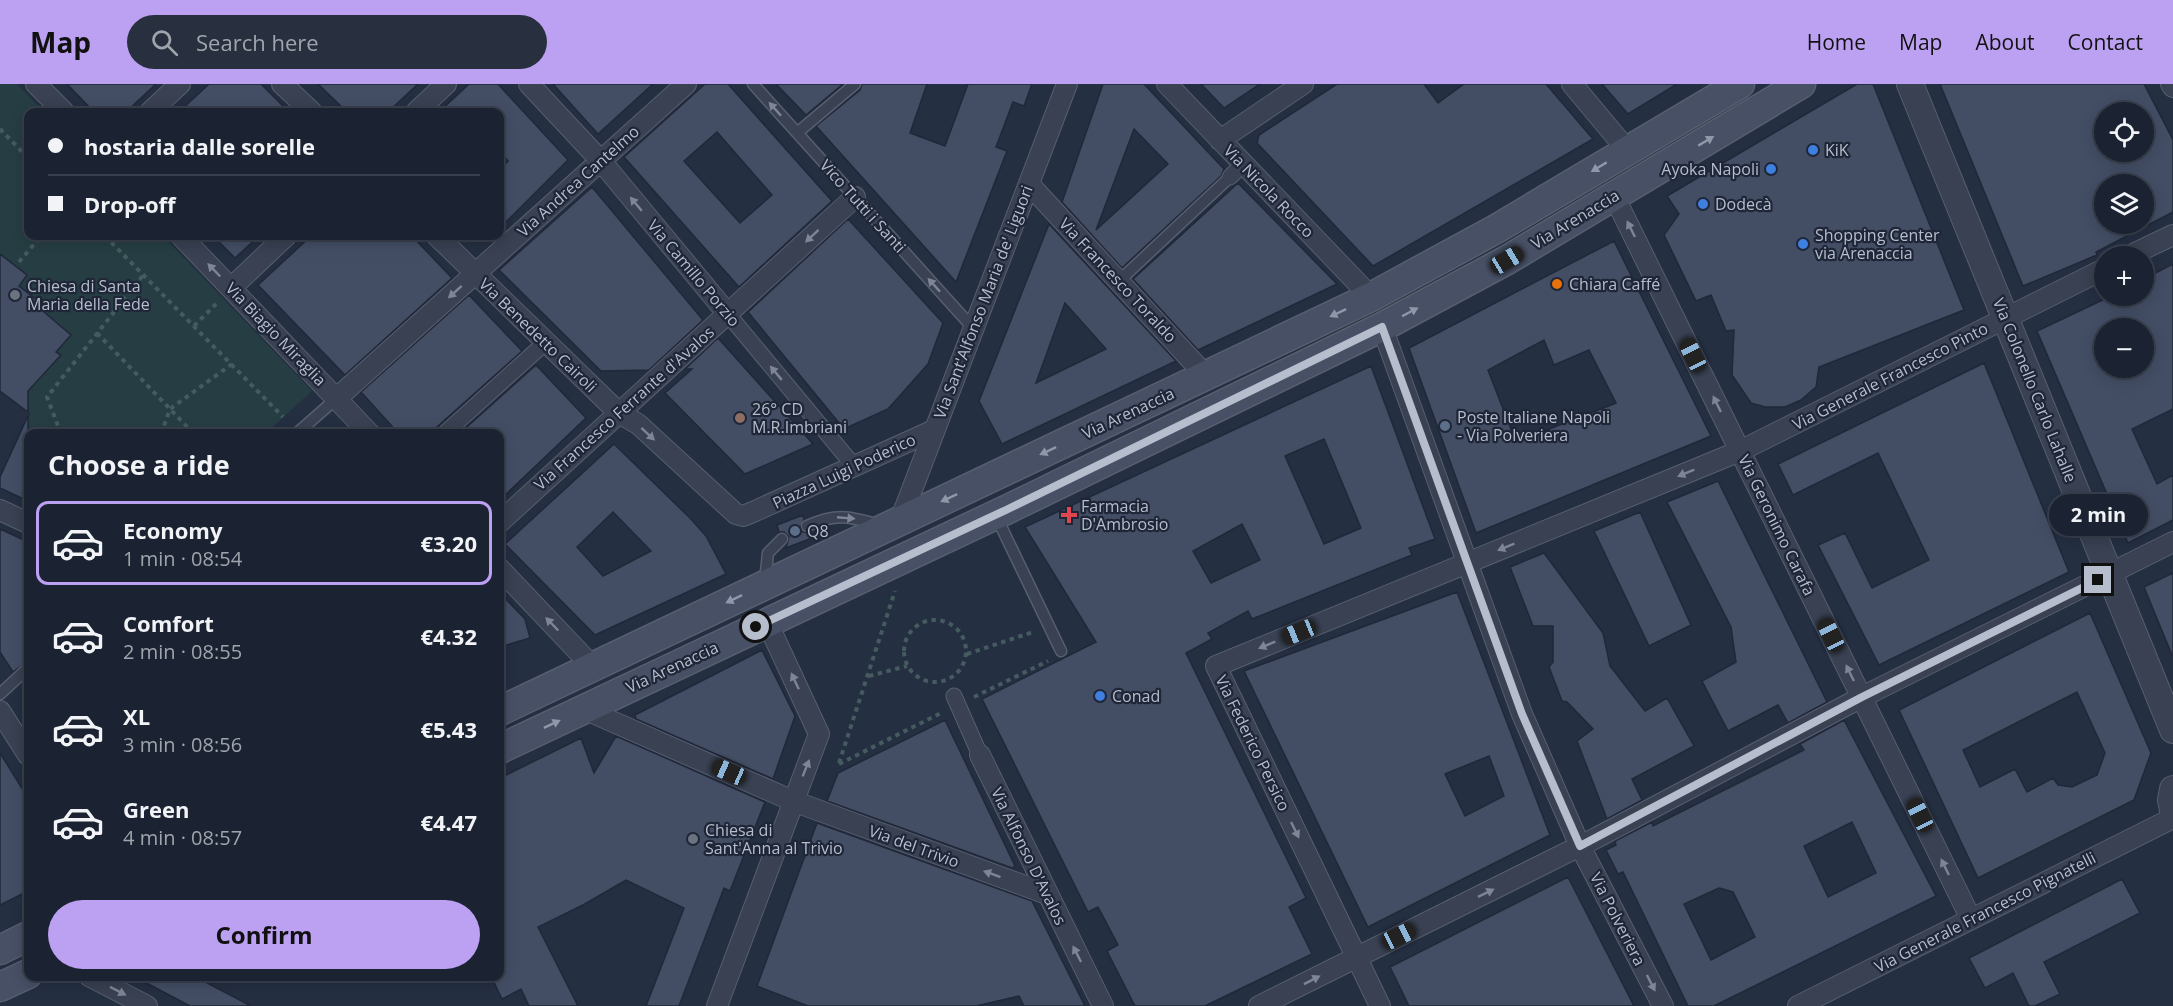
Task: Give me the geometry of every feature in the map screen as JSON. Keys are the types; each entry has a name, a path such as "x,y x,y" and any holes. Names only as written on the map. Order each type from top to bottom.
{"main road":[{"name":"Via Arenaccia","path":"504,709 1371,297 1496,229 1740,84"},
{"name":"Via Arenaccia","path":"504,747 995,515 1382,327 1507,260 1801,84"},
{"path":"0,950 24,938"},
{"path":"0,987 24,976"}],"street":[{"path":"36,84 60,108"},
{"path":"154,108 180,84"},
{"path":"282,84 308,108"},
{"path":"420,108 446,84"},
{"name":"Via Camillo Porzio","path":"529,84 601,161 854,466"},
{"name":"Via Andrea Cantelmo","path":"337,398 686,84"},
{"name":"Via Sant'Alfonso Maria de' Liguori","path":"893,524 918,474 1067,84"},
{"name":"Via Nicola Rocco","path":"1167,84 1220,140 1237,170 1371,297"},
{"path":"1220,140 1303,84"},
{"path":"1572,84 1627,150"},
{"name":"Via Colonello Carlo Lahalle","path":"1910,84 2173,730"},
{"name":"Via Francesco Toraldo","path":"1029,184 1206,376"},
{"name":"Via Geronimo Carafa","path":"1614,196 1971,919"},
{"name":"Via Francesco Ferrante d'Avalos","path":"504,518 855,197"},
{"path":"2150,246 2173,235"},
{"name":"Via Biagio Miraglia","path":"185,240 365,429"},
{"path":"231,288 282,240"},
{"name":"Via Benedetto Cairoli","path":"441,240 619,413 638,424 729,510 743,516 753,512"},
{"name":"Via Generale Francesco Pinto","path":"1740,451 2094,274"},
{"name":"Via Polveriera","path":"1382,327 1522,714 1580,846 1662,1006"},
{"path":"450,429 546,342"},
{"name":"Piazza Luigi Poderico","path":"753,512 934,430"},
{"path":"892,449 918,474"},
{"name":"Via Federico Persico","path":"1380,1006 1216,666 1740,451"},
{"path":"0,510 24,521"},
{"path":"1259,1006 1580,846 1862,697 2173,542"},
{"path":"504,573 592,666"},
{"path":"717,1006 819,734 767,621"},
{"name":"Via Alfonso D'Avalos","path":"955,701 1103,1006"},
{"name":"Via del Trivio","path":"584,709 793,801 1047,894"},
{"path":"0,711 24,749"},
{"path":"2173,789 2170,800 2173,810"},
{"name":"Via Generale Francesco Pignatelli","path":"1798,1006 2173,818"},
{"path":"99,981 147,1006"}],"lane":[{"name":"Vico Tutti i Santi","path":"753,84 973,328"},
{"path":"797,133 855,84"},
{"path":"1119,281 1237,170"},
{"path":"302,429 337,398"},
{"path":"995,515 1061,651"},
{"path":"807,526 828,517 852,517 893,524"},
{"path":"765,584 768,553 782,539"},
{"path":"0,694 24,672"}],"path":[{"path":"0,129 24,154"},
{"path":"19,262 38,240"},
{"path":"109,240 283,417"},
{"path":"60,429 47,397 144,274"},
{"path":"194,326 231,288"},
{"path":"97,333 189,429"},
{"path":"163,429 170,409 232,364"},
{"path":"839,764 897,587"},
{"path":"933,620 945,621 956,627 964,637 967,654 962,670 947,681 932,683 916,677 907,666 903,652 906,639 919,624 933,620"},
{"path":"967,654 1036,631"},
{"path":"869,676 907,666"}],"green space":[{"path":"0,84 17,84 40,108 24,108 24,240 167,240 312,391 270,429 27,429 23,427 31,414 17,404 60,356 56,352 71,335 38,307 41,303 19,286 27,275 0,254"}],"building":[{"path":"67,84 156,84 130,108 90,108"},
{"path":"209,84 261,84 285,108 183,108"},
{"path":"318,84 418,84 392,108 343,108"},
{"path":"469,84 498,84 568,160 504,224 504,165 508,161 504,156 504,108 443,108"},
{"path":"553,84 653,84 598,134"},
{"path":"705,84 728,84 832,201 739,287 624,157","holes":["717,132 772,195 740,223 684,161"]},
{"path":"776,84 843,84 806,115"},
{"path":"862,84 927,84 910,133 945,146 968,84 1032,84 1024,106 1013,102 996,147 1007,151 956,282 816,126 860,90"},
{"path":"1103,84 1144,84 1224,169 1221,176 1122,268 1062,202","holes":["1134,129 1168,164 1096,230"]},
{"path":"1201,84 1260,84 1224,108"},
{"path":"1337,84 1424,84 1438,103 1464,84 1546,84 1593,139 1373,266 1257,143 1259,135"},
{"path":"1602,84 1677,84 1628,114"},
{"name":"Shopping Center via Arenaccia","path":"1857,84 1873,84 1964,310 1819,367 1816,387 1801,400 1785,407 1765,407 1751,403 1732,375 1734,330 1726,331 1711,295 1696,301 1664,235 1679,214 1667,196"},
{"path":"1940,84 2144,84 2153,102 2094,102 2094,162 2154,162 2154,103 2173,140 2173,212 2154,222 2154,174 2094,174 2094,234 2131,234 2108,246 2094,246 2094,256 2023,286"},
{"path":"1238,183 1337,284 1198,350 1133,279"},
{"path":"592,187 703,320 649,370 601,371 499,270"},
{"path":"848,219 943,323 928,364 888,409 844,429 748,312"},
{"path":"1049,224 1176,361 1002,444 979,401","holes":["1065,303 1106,349 1036,383"]},
{"path":"217,240 255,240 235,258"},
{"path":"307,240 416,240 452,278 345,375 258,285"},
{"path":"1614,241 1711,436 1476,533 1409,348","holes":["1544,340 1554,365 1589,350 1616,403 1516,442 1488,370"]},
{"path":"0,254 27,275 19,286 41,303 38,307 71,335 56,352 61,355 28,391 28,412 0,391"},
{"path":"2173,264 2173,409 2132,429 2157,484 2173,475 2173,520 2128,543 2037,331 2094,304 2094,306 2154,306 2154,274"},
{"path":"469,295 522,351 436,429 394,429 361,392"},
{"name":"26° CD M.R.Imbriani","path":"718,338 813,444 745,474 665,393 692,369 685,369"},
{"path":"1984,363 2069,572 1879,665 1818,545 1845,533 1872,588 1929,560 1878,453 1793,495 1778,464"},
{"path":"536,365 586,418 504,496 504,429 465,429"},
{"path":"1371,366 1435,539 1409,548 1412,555 1252,619 1248,611 1208,633 1212,639 1186,653 1306,898 1289,907 1312,954 1205,1006 1135,1006 1107,951 1118,945 1098,907 1088,912 982,699 1096,642 1025,527","holes":["1324,439 1361,528 1324,544 1285,456","1242,524 1260,560 1211,583 1193,551"]},
{"path":"28,416 28,429 24,429 24,499 0,488 0,477"},
{"path":"614,444 706,536 726,574 595,635 505,544","holes":["613,512 651,551 603,576 577,547"]},
{"path":"1718,481 1827,702 1788,723 1778,705 1728,731 1702,681 1736,662 1731,627 1667,502"},
{"path":"1640,512 1691,625 1649,646 1594,531"},
{"path":"803,515 804,519 800,528 803,532 810,533 812,538 786,548 789,537 784,532 779,532 777,525"},
{"path":"0,529 24,540 24,664 13,672 0,652"},
{"path":"1544,553 1603,633 1610,666 1645,711 1667,698 1694,746 1632,779 1642,800 1607,819 1577,741 1593,729 1567,702 1562,701 1549,667 1553,662 1553,626 1533,626 1510,567"},
{"path":"2173,573 2173,655 2172,655 2144,587"},
{"path":"1457,592 1550,835 1368,927 1244,671","holes":["1489,756 1504,796 1465,816 1445,774"]},
{"path":"504,597 525,619 530,638 504,646"},
{"path":"2090,613 2151,753 2134,800 1978,878 1899,710","holes":["2077,692 2105,753 2097,775 2072,787 2058,785 2053,778 2027,792 2015,769 1980,787 1963,750"]},
{"path":"762,650 795,716 773,779 636,719 635,715"},
{"path":"945,720 1015,866 1012,868 827,801 838,773"},
{"path":"1844,720 1936,896 1714,1006 1688,1006 1623,872 1618,874 1606,850 1616,845 1615,841 1652,822 1653,826 1804,750 1800,744","holes":["1852,822 1876,873 1828,897 1804,846","1719,888 1733,892 1755,937 1711,960 1684,904"]},
{"path":"616,736 765,802 730,891 724,888 679,1006 646,1006 684,908 626,880 538,927 578,1006 529,1006 521,989 502,999 493,981 504,981 504,776 581,738 594,773"},
{"path":"0,753 24,792 24,893 0,905"},
{"path":"817,823 1032,901 1085,1006 1024,1006 1019,996 976,1006 808,1006 757,986"},
{"path":"1568,877 1634,1006 1409,1006 1390,967"},
{"path":"2122,879 2140,913 2044,962 2060,994 2035,1006 2029,1006 2013,973 1985,988 1969,958"},
{"path":"142,981 204,981 251,1006 190,1006"}],"place":[{"name":"KiK","path":"1813,150"},
{"name":"Ayoka Napoli","path":"1771,169"},
{"name":"Dodecà","path":"1703,204"},
{"name":"Shopping Center via Arenaccia","path":"1803,244"},
{"name":"Chiara Caffé","path":"1557,284"},
{"name":"Chiesa di Santa Maria della Fede","path":"15,295"},
{"name":"26° CD M.R.Imbriani","path":"740,418"},
{"name":"Poste Italiane Napoli - Via Polveriera","path":"1445,426"},
{"name":"Farmacia D'Ambrosio","path":"1069,515"},
{"name":"Q8","path":"795,531"},
{"name":"Conad","path":"1100,696"},
{"name":"Chiesa di Sant'Anna al Trivio","path":"693,839"}],"route":[{"path":"756,627 1006,510 1382,327 1522,714 1580,846 1862,697 2098,580"}]}
